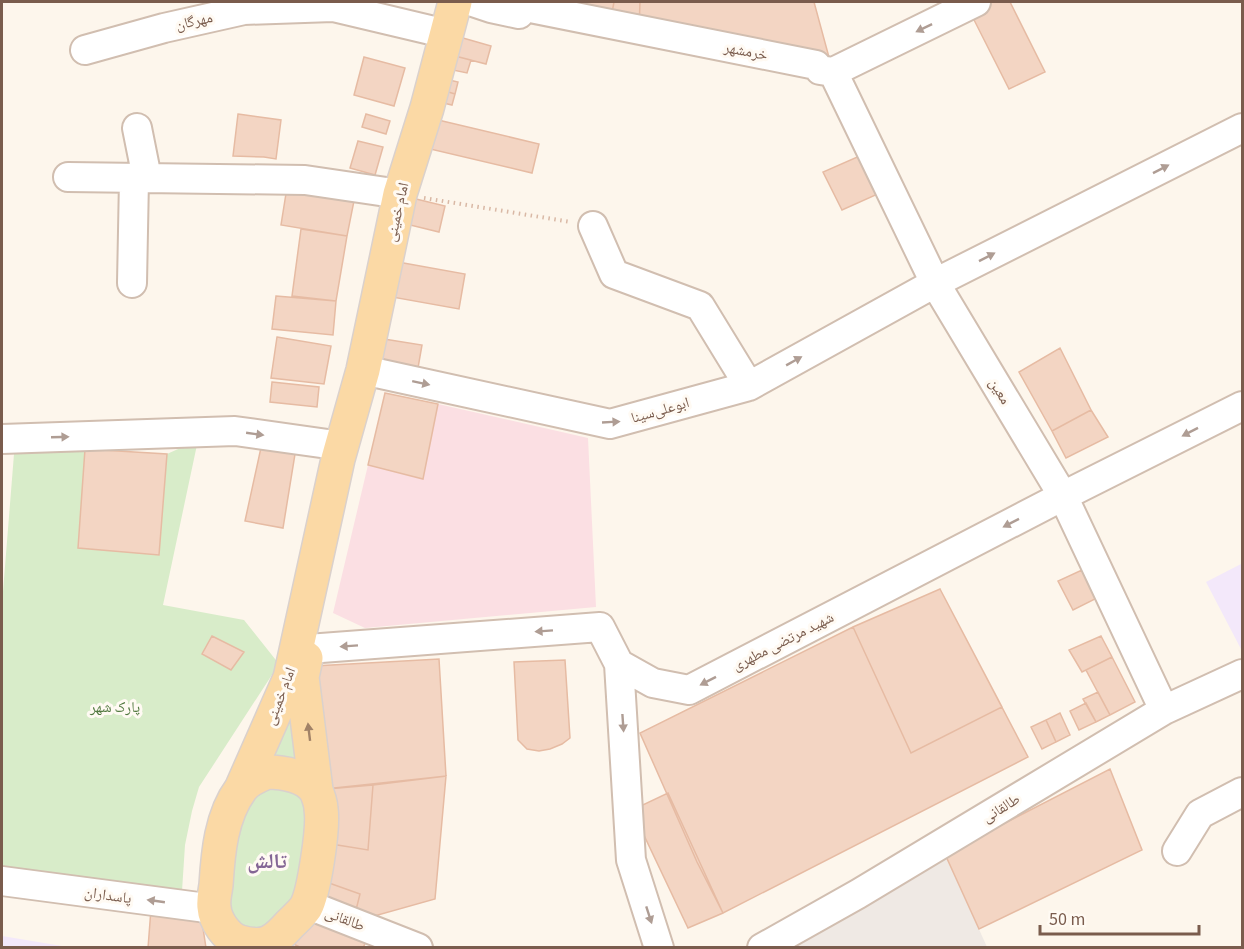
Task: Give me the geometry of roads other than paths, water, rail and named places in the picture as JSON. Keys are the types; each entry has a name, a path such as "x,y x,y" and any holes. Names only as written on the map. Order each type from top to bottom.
{"main road":[{"name":"امام خمینی","path":"242,787 290,678 345,436 363,370 400,194 428,108 455,2"},
{"name":"امام خمینی","path":"316,790 302,677 346,457 345,436"},
{"path":"218,948 214,909 217,862 223,828 231,805 242,787 254,777 267,772 279,772 304,780 316,790 321,809 321,829 316,873 306,906 274,948"},
{"path":"214,909 221,927 235,941 263,946 276,939 306,906"}],"street":[{"name":"خرمشهر","path":"473,2 491,8 822,72"},
{"name":"خرمشهر","path":"500,2 546,5 816,65 822,72"},
{"path":"822,72 976,2"},
{"name":"مهرگان","path":"85,50 164,28 244,10 333,7 447,34"},
{"name":"معین","path":"822,72 935,283 1063,496 1164,710"},
{"path":"132,284 141,178 137,128"},
{"name":"ابوعلی‌سینا","path":"363,370 610,424 749,386 935,283 1242,128"},
{"path":"68,177 305,180 400,194"},
{"path":"593,226 614,274 700,306 749,386"},
{"name":"شهید مرتضی مطهری","path":"619,664 653,683 688,690 1242,406"},
{"path":"2,439 235,431 345,436"},
{"path":"308,649 600,627 619,664 631,860 659,948"},
{"name":"طالقانی","path":"760,948 858,894 1164,710 1242,676"},
{"path":"1177,851 1200,814 1242,792"},
{"name":"پاسداران","path":"2,881 214,909"},
{"name":"طالقانی","path":"306,906 410,948"},
{"name":"طالقانی","path":"306,906 417,948"}],"district":[{"name":"تالش","path":"267,861"}],"park label":[{"name":"پارک شهر","path":"115,707"}]}
